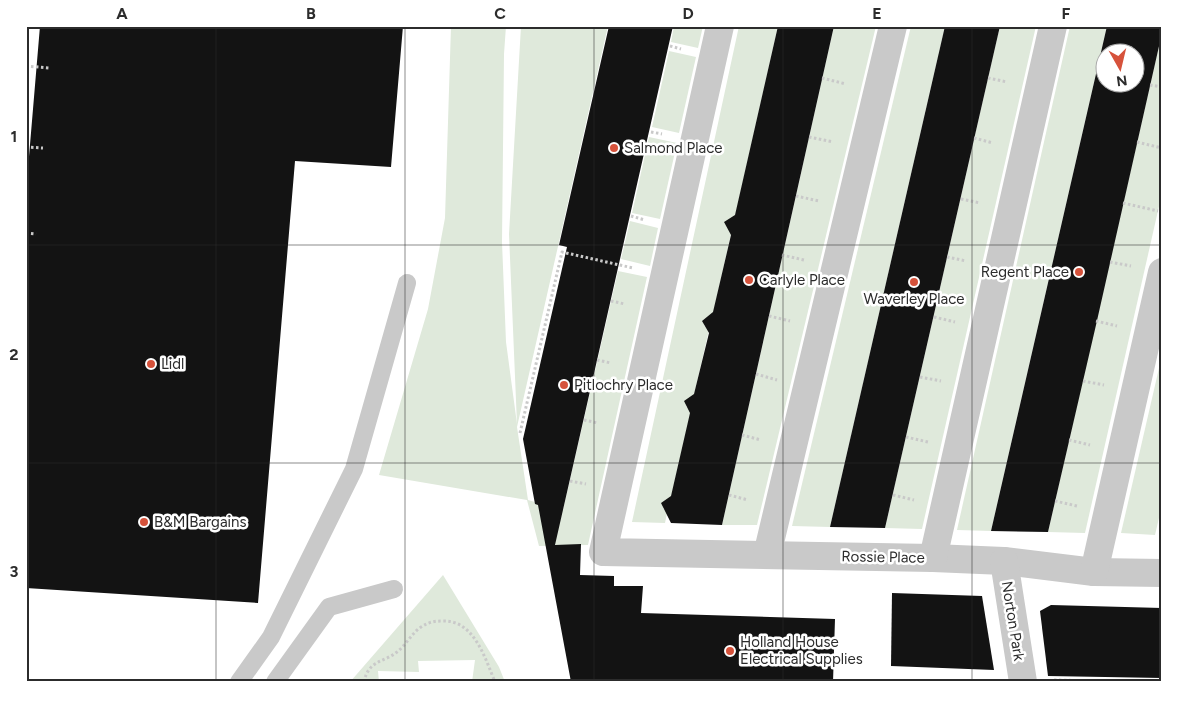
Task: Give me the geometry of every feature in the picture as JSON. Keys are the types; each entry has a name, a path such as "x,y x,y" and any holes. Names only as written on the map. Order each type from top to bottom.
{"street":[{"path":"665,275 720,26"},
{"path":"767,555 893,26"},
{"path":"933,558 1053,26"},
{"path":"1094,572 1149,270"},
{"name":"Rossie Place","path":"665,275 603,552 933,558 1004,561 1094,572 1162,573"},
{"name":"Norton Park","path":"1004,561 1022,680"}],"lane":[{"path":"239,682 271,637 354,469 407,283"},
{"path":"275,682 329,607 394,589"}],"path":[{"path":"26,66 49,68"},
{"path":"822,78 854,86"},
{"path":"1150,85 1162,87"},
{"path":"809,137 838,143"},
{"path":"1137,142 1162,148"},
{"path":"26,147 43,148"},
{"path":"796,196 824,202"},
{"path":"1123,203 1158,211"},
{"path":"26,233 36,234"},
{"path":"520,433 562,252 665,275"},
{"path":"782,255 810,262"},
{"path":"1110,262 1149,270"},
{"path":"769,316 796,322"},
{"path":"1096,321 1122,327"},
{"path":"1083,381 1109,386"},
{"path":"1069,440 1095,446"},
{"path":"893,495 919,501"},
{"path":"1055,501 1081,507"},
{"path":"364,682 366,674 382,659 396,654 420,628 432,621 447,621 461,624 472,635 495,682"},
{"path":"1022,680 1146,682"}],"green space":[{"path":"451,26 506,26 502,242 506,342 517,424 509,234 521,26 608,26 517,427 528,500 563,510 618,271 647,277 588,545 539,546 527,500 379,475 428,309 445,218"},
{"path":"674,26 703,26 698,48 671,42"},
{"path":"739,26 778,26 713,314 704,325 709,330 694,395 688,399 686,406 691,411 671,497 665,501 663,508 667,513 665,523 632,522"},
{"path":"834,26 876,26 757,525 722,525"},
{"path":"911,26 945,26 830,527 792,526"},
{"path":"1000,26 1036,26 922,529 885,528"},
{"path":"1070,26 1107,26 1103,42 1096,42 1096,74 991,531 957,530"},
{"path":"1162,33 1162,193 1085,533 1048,532"},
{"path":"669,51 696,57 679,133 652,127"},
{"path":"649,137 677,143 660,219 632,213"},
{"path":"630,221 658,228 650,266 621,259"},
{"path":"1162,355 1162,505 1155,535 1121,533"},
{"path":"443,575 499,667 505,682 472,682 475,660 418,661 419,672 378,671 379,682 350,682"}],"building":[{"path":"40,26 403,26 391,167 295,161 258,603 26,588 26,192"},
{"path":"609,26 673,26 555,545 581,544 580,575 614,576 614,586 643,586 641,613 835,619 833,682 571,682 538,505 535,504 523,439 567,247 559,245"},
{"name":"Carlyle Place","path":"778,26 834,26 722,525 671,523 661,503 671,496 690,413 684,401 694,394 709,333 702,321 713,312 731,235 724,222 735,215"},
{"name":"Waverley Place","path":"945,26 1000,26 885,528 830,527"},
{"name":"Regent Place","path":"1107,26 1162,26 1162,33 1048,532 991,531 1096,74 1096,92 1146,92 1146,42 1103,42"},
{"path":"892,593 982,596 994,670 891,666"},
{"path":"1051,605 1162,608 1162,678 1048,676 1040,611"}],"place":[{"name":"Salmond Place","path":"614,148"},
{"name":"Regent Place","path":"1079,272"},
{"name":"Carlyle Place","path":"749,280"},
{"name":"Waverley Place","path":"914,282"},
{"name":"Lidl","path":"151,364"},
{"name":"Pitlochry Place","path":"564,385"},
{"name":"B&M Bargains","path":"144,522"},
{"name":"Holland House Electrical Supplies","path":"730,651"}]}
